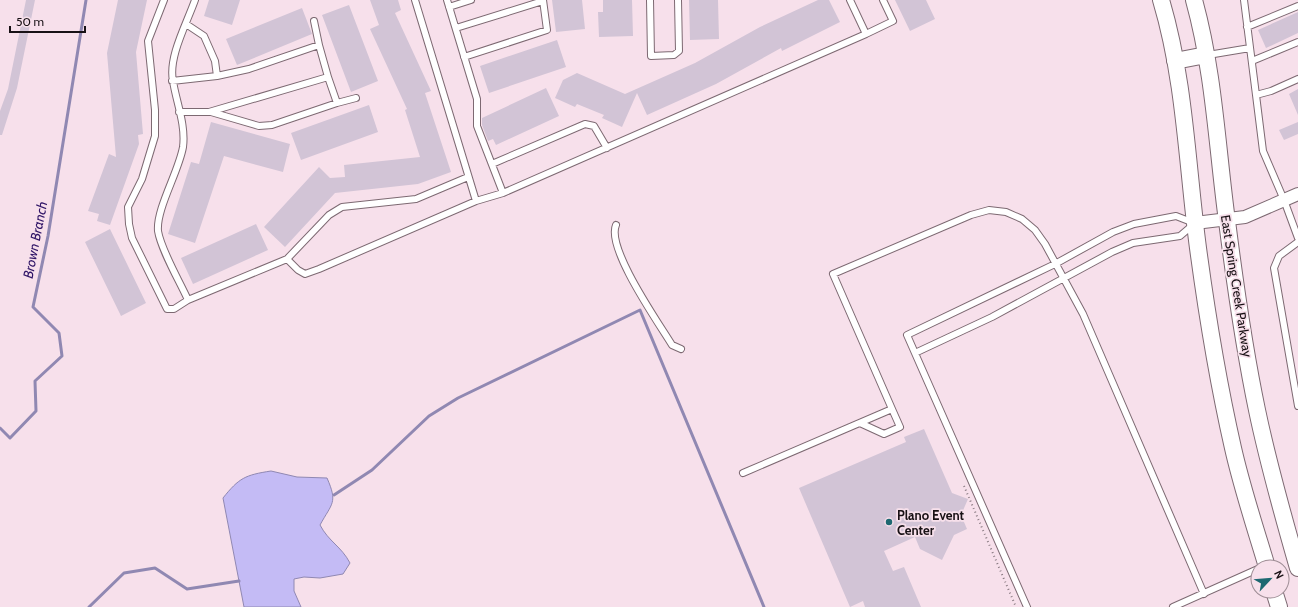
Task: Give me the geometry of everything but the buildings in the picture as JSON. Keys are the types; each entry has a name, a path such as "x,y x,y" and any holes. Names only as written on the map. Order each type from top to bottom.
{"main road":[{"path":"1161,0 1171,36 1175,61 1204,291 1223,400 1262,559"},
{"name":"East Spring Creek Parkway","path":"1194,0 1206,55 1212,93 1226,220 1257,410 1274,481 1297,564"},
{"path":"1175,61 1206,55"}],"street":[{"path":"1195,223 1245,217 1298,194"}],"lane":[{"path":"164,0 148,41 155,110 155,136 142,179 128,207 132,238 167,309 174,309 188,300 287,259 329,215 342,207 400,202 416,199 468,178"},
{"path":"188,300 158,231 159,219 178,169 183,145 177,94 172,81 172,62 195,0"},
{"path":"415,0 476,201"},
{"path":"447,0 477,99 477,126 504,193"},
{"path":"449,7 471,0"},
{"path":"456,28 543,0 547,30 464,57"},
{"path":"650,0 651,56 674,55 679,51 678,0"},
{"path":"850,0 866,34"},
{"path":"287,259 298,270 305,274 476,201 504,193 893,21 884,0"},
{"path":"1244,0 1263,151 1298,238"},
{"path":"1248,27 1298,6"},
{"path":"314,21 328,77 337,103"},
{"path":"186,24 204,36 215,61 217,76"},
{"path":"1252,61 1298,42"},
{"path":"172,81 217,76 249,69 319,44"},
{"path":"1206,55 1250,48"},
{"path":"209,112 328,77"},
{"path":"1256,95 1271,92 1298,79"},
{"path":"179,112 209,112 260,126 272,125 356,98"},
{"path":"492,164 585,124 594,126 607,148"},
{"path":"860,423 884,434 900,427 833,274 971,215 989,210 1006,212 1022,219 1034,230 1064,279 1083,314 1204,594"},
{"path":"915,353 992,317 1112,252 1134,243 1180,236 1195,223 1176,216 1134,224 1113,232 1055,264 907,335 1027,607"},
{"path":"616,225 614,230 614,240 628,272 672,345 681,349"},
{"path":"1298,242 1279,256 1274,268 1298,406"},
{"path":"743,473 892,409"},
{"path":"1173,607 1250,573"}],"path":[{"path":"964,486 1016,607"}],"shaded area":[{"path":"271,471 297,477 327,478 333,498 332,503 320,525 327,536 343,552 350,563 343,574 320,578 304,577 294,579 294,591 301,607 244,607 223,498 243,478"}],"waterway":[{"name":"Brown Branch","path":"0,428 10,438 36,411 35,381 62,356 59,333 33,307 48,236 86,0"},
{"path":"334,495 372,470 429,416 458,398 640,310 764,607"},
{"path":"89,607 124,573 155,568 187,589 239,581"}],"place":[{"name":"Plano Event Center","path":"889,522"}]}
